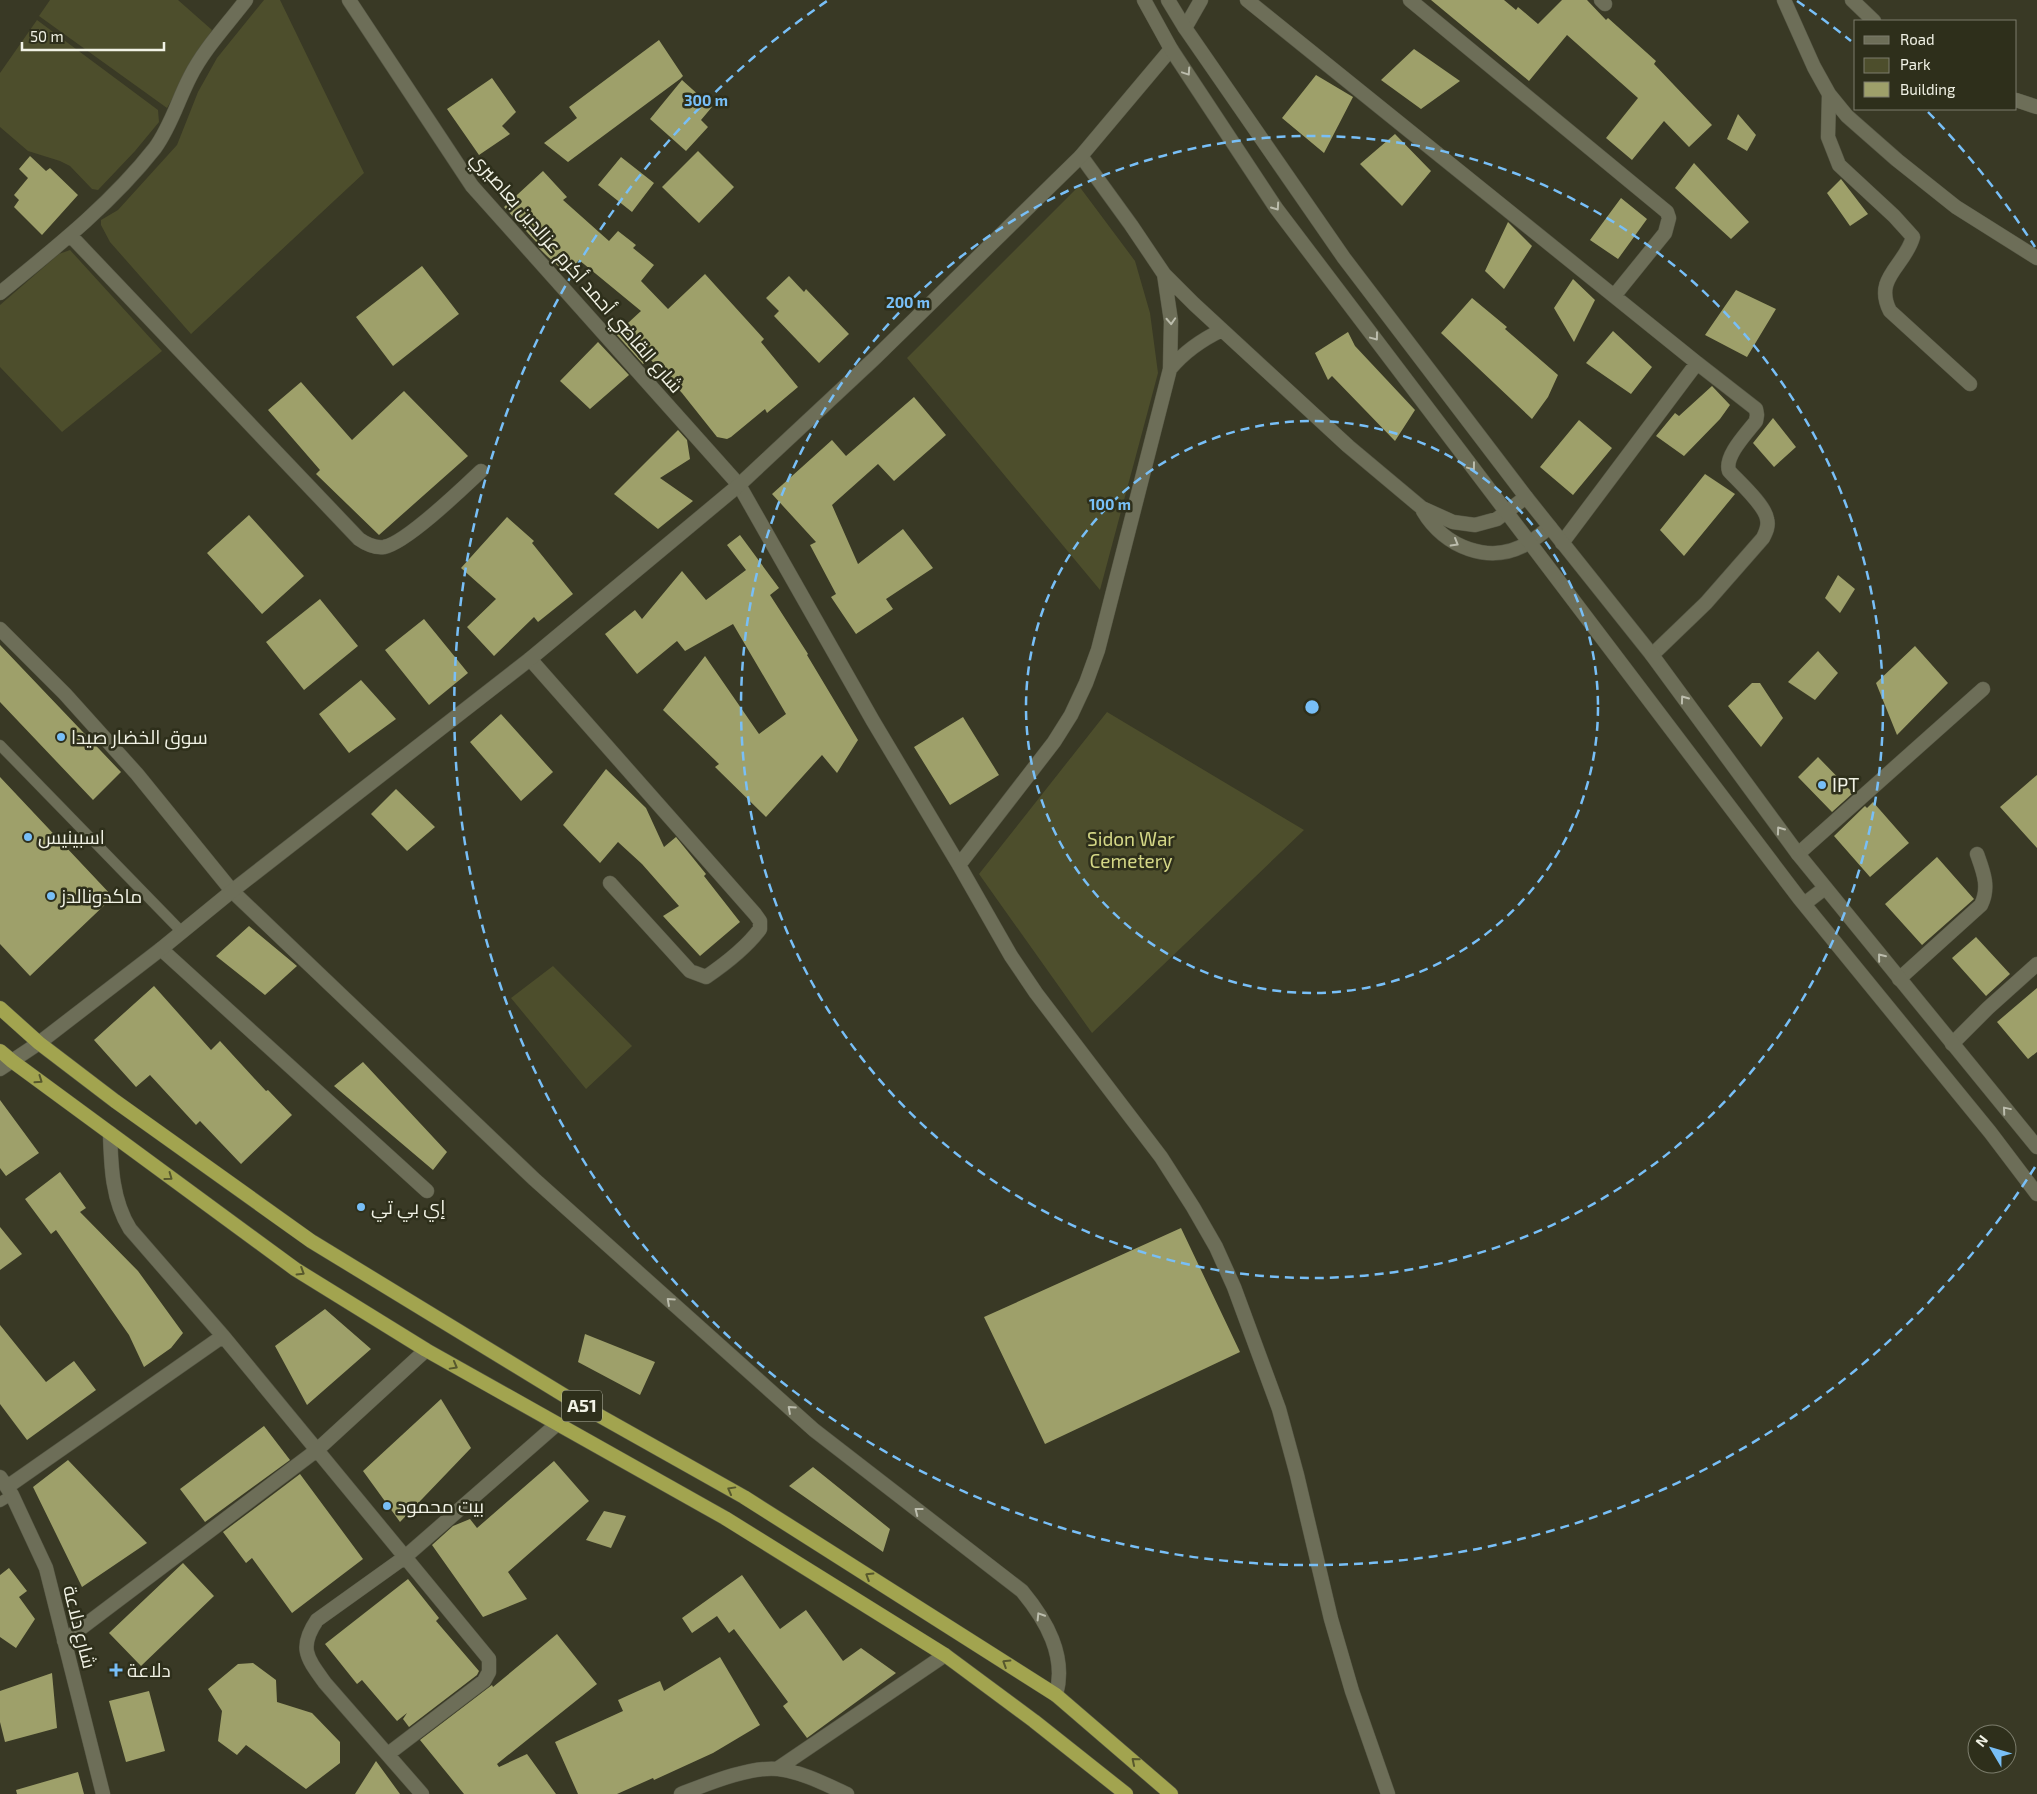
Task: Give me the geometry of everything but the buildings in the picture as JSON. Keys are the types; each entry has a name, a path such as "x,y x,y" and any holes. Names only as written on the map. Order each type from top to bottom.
{"highway":[{"name":"A51","path":"0,1008 39,1043 115,1101 311,1241 575,1402 744,1497 1056,1695 1171,1794"},
{"name":"A51","path":"0,1051 6,1065 110,1133 295,1269 426,1350 725,1518 945,1655 1126,1794"}],"street":[{"path":"0,293 70,235 155,148 172,120 190,76 246,0"},
{"name":"شارع القاضي أحمد أكرم عزالدين بعاصيري","path":"349,0 472,186 740,485 873,721 960,865 1011,956 1036,993 1161,1157 1193,1206 1216,1247 1234,1287 1279,1409 1297,1475 1331,1619 1352,1691 1388,1794"},
{"path":"1144,0 1171,49 1276,208 1804,904 1990,1132 2036,1192"},
{"path":"1168,0 1185,28 1344,258 1526,497 1652,655 1798,854 2037,1147"},
{"path":"1185,28 1201,0"},
{"path":"1247,0 1696,363 1756,409 1758,415 1756,421 1729,457 1728,466 1729,471 1764,509 1768,521 1767,529 1763,538 1706,603 1652,655"},
{"path":"1410,0 1667,212 1670,218 1665,233 1614,296"},
{"path":"1784,0 1814,67 1829,94 1847,116 1896,160 1956,207 2037,258"},
{"path":"1852,0 1873,20"},
{"path":"6,1065 39,1043 161,949 181,931 530,659 740,485 875,358 1081,156 1171,49"},
{"path":"1829,94 1828,137 1839,165 1894,216 1913,237 1910,247 1886,282 1885,301 1890,311 1970,384"},
{"path":"2017,100 2037,107"},
{"path":"1081,156 1164,274 1348,446 1422,508 1453,522 1476,525 1497,519 1526,497"},
{"path":"70,235 359,540 370,545 383,547 398,542 457,494 481,471"},
{"path":"960,865 1054,742 1071,714 1086,683 1098,650 1170,369 1171,321 1164,274"},
{"path":"1170,369 1194,345 1222,330"},
{"path":"1562,542 1696,363"},
{"path":"1422,508 1429,521 1444,536 1462,547 1476,552 1503,553 1529,543 1550,527"},
{"path":"0,629 52,680 137,774 232,891 534,1179 814,1430 1022,1591 1052,1636 1060,1667 1059,1685 1056,1695"},
{"path":"530,659 755,914 760,921 760,930 754,938 706,978 690,971 610,883"},
{"path":"1798,854 1983,689"},
{"path":"1899,979 1981,905 1984,898 1986,878 1977,854"},
{"path":"1804,904 1825,888"},
{"path":"161,949 427,1191"},
{"path":"1952,1044 1988,1008 2037,964"},
{"path":"110,1133 111,1174 123,1218 130,1229 223,1336 489,1659 490,1672 484,1681 388,1754"},
{"path":"5,1490 223,1336"},
{"path":"64,1641 317,1450 426,1350"},
{"path":"422,1794 325,1683 308,1657 306,1644 308,1632 317,1620 404,1557 557,1424"},
{"name":"شارع دلاعة","path":"5,1490 46,1568 103,1794"},
{"path":"777,1769 945,1655"},
{"path":"681,1794 719,1780 761,1769 777,1769 802,1774 847,1794"}],"lane":[{"path":"0,744 181,931"}],"green space":[{"path":"50,0 178,0 212,30 167,108 39,16"},
{"path":"264,0 280,0 364,173 191,334 110,242 101,225 101,220 118,210 177,145 198,92 217,58"},
{"path":"37,20 158,110 159,122 98,190 92,189 70,166 28,151 0,127 0,73"},
{"path":"1079,186 1135,261 1150,313 1158,373 1100,590 907,358"},
{"path":"70,250 162,351 62,432 0,367 0,305 59,254"},
{"name":"Sidon War Cemetery","path":"1107,712 1304,830 1092,1033 979,874"},
{"path":"553,966 632,1046 586,1089 511,998"}],"place":[{"name":"سوق الخضار صيدا","path":"61,737"},
{"name":"IPT","path":"1822,785"},
{"name":"اسبينيس","path":"28,837"},
{"name":"ماكدونالدز","path":"51,896"},
{"name":"إي بي تي","path":"361,1207"},
{"name":"بيت محمود","path":"387,1506"},
{"name":"دلاعة","path":"116,1670"}]}
